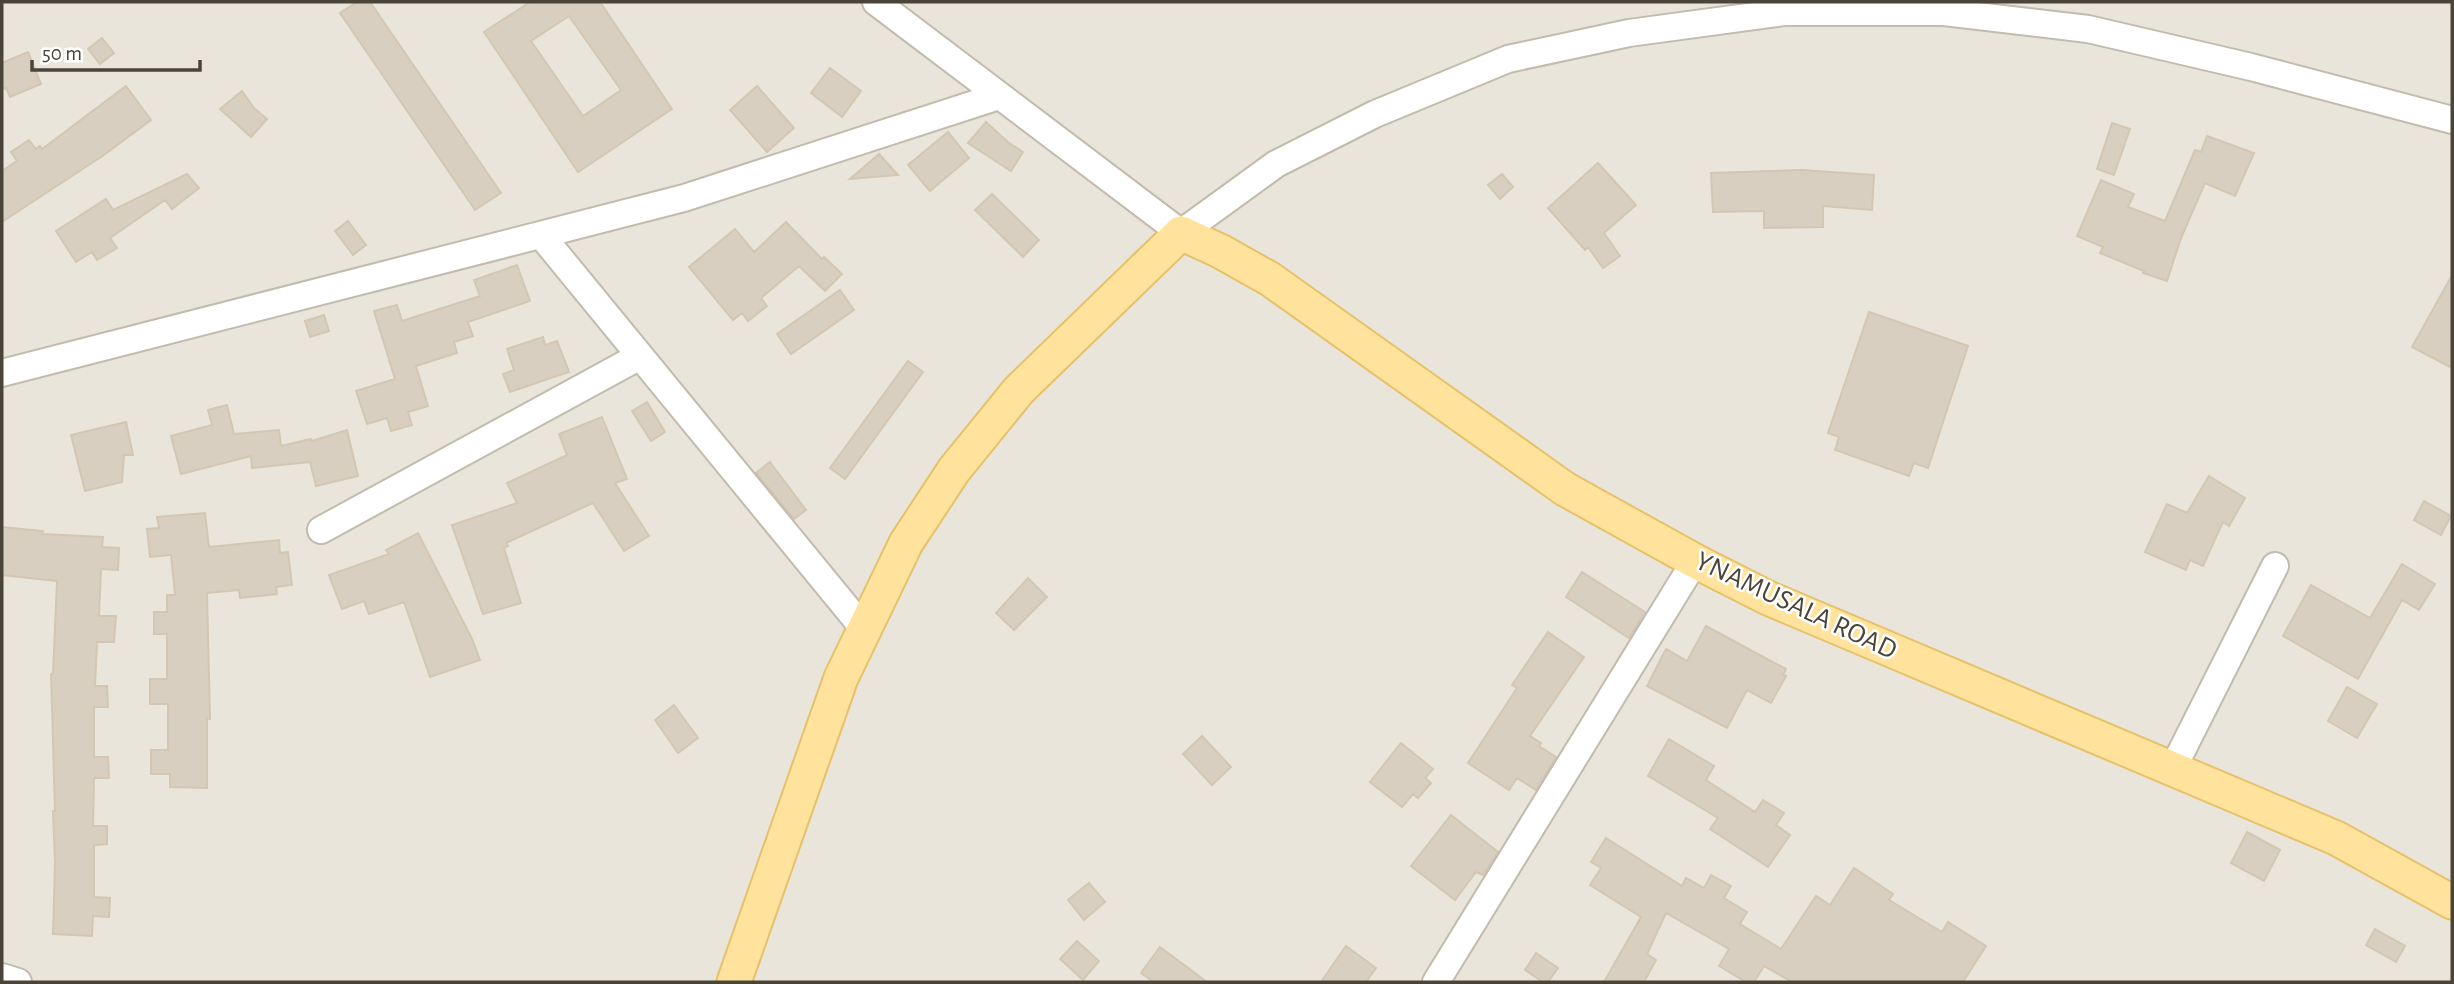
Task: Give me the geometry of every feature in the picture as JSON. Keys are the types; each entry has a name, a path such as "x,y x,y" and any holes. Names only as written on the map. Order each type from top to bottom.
{"main road":[{"name":"YNAMUSALA ROAD","path":"1181,233 1270,279 1565,489 1696,561 1768,598 2336,838 2452,902"},
{"path":"734,982 841,678 906,543 954,470 1018,390 1181,233"}],"street":[{"path":"876,2 1181,233 1276,164 1375,114 1508,59 1629,33 1784,12 1943,7 2088,29 2251,66 2452,120"},
{"path":"2,373 684,198 999,96"},
{"path":"541,235 864,629"},
{"path":"321,530 640,356"},
{"path":"1436,982 1696,561"},
{"path":"2172,770 2275,566"},
{"path":"2,977 18,982"}],"shaded area":[{"path":"2,2 2452,2 2452,982 2,982"}],"building":[{"path":"357,2 370,2 501,193 475,210 340,13"},
{"path":"530,2 600,2 672,109 578,172 484,32","holes":["569,16 621,90 583,116 531,41"]},
{"path":"102,38 114,53 100,64 88,49"},
{"path":"28,52 41,84 10,97 6,88 2,89 2,63"},
{"path":"830,68 861,91 842,117 811,93"},
{"path":"126,86 151,120 104,155 2,222 2,171 17,161 11,152 29,140 36,149 40,146 42,149"},
{"path":"757,86 794,128 767,152 730,110"},
{"path":"242,91 254,108 267,119 251,137 220,109"},
{"path":"986,122 1023,152 1011,171 968,143"},
{"path":"2112,123 2130,129 2114,175 2097,169"},
{"path":"948,132 969,158 930,191 908,165"},
{"path":"2207,136 2254,153 2235,196 2205,183 2181,238 2167,281 2100,253 2103,247 2077,236 2101,180 2134,194 2128,207 2165,221 2195,150 2201,152"},
{"path":"879,154 898,175 850,179"},
{"path":"1598,163 1636,205 1604,233 1620,256 1603,268 1588,247 1585,250 1548,208"},
{"path":"1802,170 1874,175 1872,210 1823,206 1823,227 1764,228 1764,211 1713,212 1711,173"},
{"path":"187,174 199,188 172,209 165,200 110,238 117,248 97,260 92,252 76,262 56,231 106,199 113,210"},
{"path":"1502,174 1513,187 1500,199 1488,185"},
{"path":"992,194 1039,240 1023,257 975,210"},
{"path":"348,221 366,245 353,255 335,231"},
{"path":"786,222 822,259 824,257 842,274 825,291 799,266 761,298 767,306 748,321 742,313 733,320 689,267 735,229 754,252"},
{"path":"517,265 530,301 468,322 473,336 454,342 457,353 416,366 428,406 408,412 412,425 391,431 387,418 367,424 356,391 395,379 374,311 397,305 402,321 480,296 474,280"},
{"path":"2452,275 2452,368 2412,347"},
{"path":"840,290 854,310 791,354 777,334"},
{"path":"1869,312 1968,346 1928,468 1914,463 1909,476 1835,450 1839,437 1828,433"},
{"path":"324,315 329,331 310,337 305,321"},
{"path":"543,337 545,345 557,341 569,372 510,392 503,374 514,370 507,349"},
{"path":"908,361 923,372 845,479 830,468"},
{"path":"647,402 665,432 651,441 632,411"},
{"path":"227,405 234,434 279,430 281,446 311,439 312,441 347,430 358,476 316,486 310,462 252,468 251,456 181,474 171,436 212,425 208,410"},
{"path":"602,417 627,479 615,483 649,536 624,551 593,503 506,543 508,546 504,548 521,603 483,614 452,525 517,503 507,483 567,455 559,434"},
{"path":"126,422 133,455 124,455 122,482 85,491 71,435"},
{"path":"770,462 806,510 794,519 756,473"},
{"path":"2209,476 2245,498 2229,526 2223,522 2203,566 2190,560 2186,570 2145,552 2167,504 2187,513"},
{"path":"2424,501 2451,516 2441,535 2414,520"},
{"path":"205,513 209,547 279,540 280,553 288,552 292,585 276,587 277,594 240,598 239,590 207,593 210,719 207,718 207,788 170,787 170,774 151,774 151,750 168,750 168,704 150,704 150,679 167,679 167,634 154,634 154,612 167,612 167,595 175,595 171,555 150,557 147,529 159,528 157,517"},
{"path":"2,527 43,531 42,534 103,537 102,547 119,548 118,570 101,569 99,616 116,616 114,642 97,642 95,686 107,686 108,707 94,707 94,757 108,757 109,778 94,778 93,826 107,826 107,844 94,845 94,897 110,898 109,917 93,916 92,936 53,934 55,811 51,674 57,581 2,575"},
{"path":"418,533 480,660 430,677 404,602 369,614 364,601 342,609 329,575 389,554 386,550"},
{"path":"2402,564 2435,584 2419,610 2402,600 2358,679 2283,636 2311,585 2370,618"},
{"path":"1582,572 1645,612 1629,638 1566,597"},
{"path":"1028,578 1047,597 1014,630 996,613"},
{"path":"1706,626 1786,669 1783,675 1786,676 1771,703 1747,690 1727,728 1647,686 1666,649 1687,661"},
{"path":"1548,632 1584,657 1530,736 1541,743 1539,746 1556,757 1536,790 1517,778 1509,790 1468,763 1517,688 1512,685"},
{"path":"2347,687 2377,704 2357,738 2328,721"},
{"path":"674,705 698,738 678,753 655,720"},
{"path":"1202,736 1231,767 1212,785 1183,754"},
{"path":"1669,739 1714,766 1706,780 1755,812 1763,800 1784,813 1776,825 1790,835 1768,867 1710,829 1718,818 1648,776"},
{"path":"1401,743 1433,769 1425,778 1431,783 1418,798 1413,794 1402,807 1370,782"},
{"path":"1451,815 1498,852 1483,875 1476,872 1455,900 1411,866"},
{"path":"2247,832 2280,850 2264,881 2231,863"},
{"path":"1606,838 1682,886 1686,878 1704,888 1711,875 1731,886 1724,898 1747,912 1740,924 1781,949 1816,896 1830,905 1854,868 1893,894 1889,900 1942,932 1948,922 1986,946 1963,982 1792,982 1764,966 1754,982 1746,982 1719,966 1729,949 1666,913 1647,954 1656,960 1644,982 1604,982 1641,917 1590,885 1601,868 1591,862"},
{"path":"1089,883 1105,902 1084,920 1068,900"},
{"path":"2375,929 2405,946 2396,962 2366,945"},
{"path":"1077,941 1099,961 1083,980 1060,959"},
{"path":"1346,946 1376,968 1366,982 1321,982"},
{"path":"1160,947 1207,982 1154,982 1141,973"},
{"path":"1536,953 1558,968 1548,982 1543,982 1525,970"}]}
